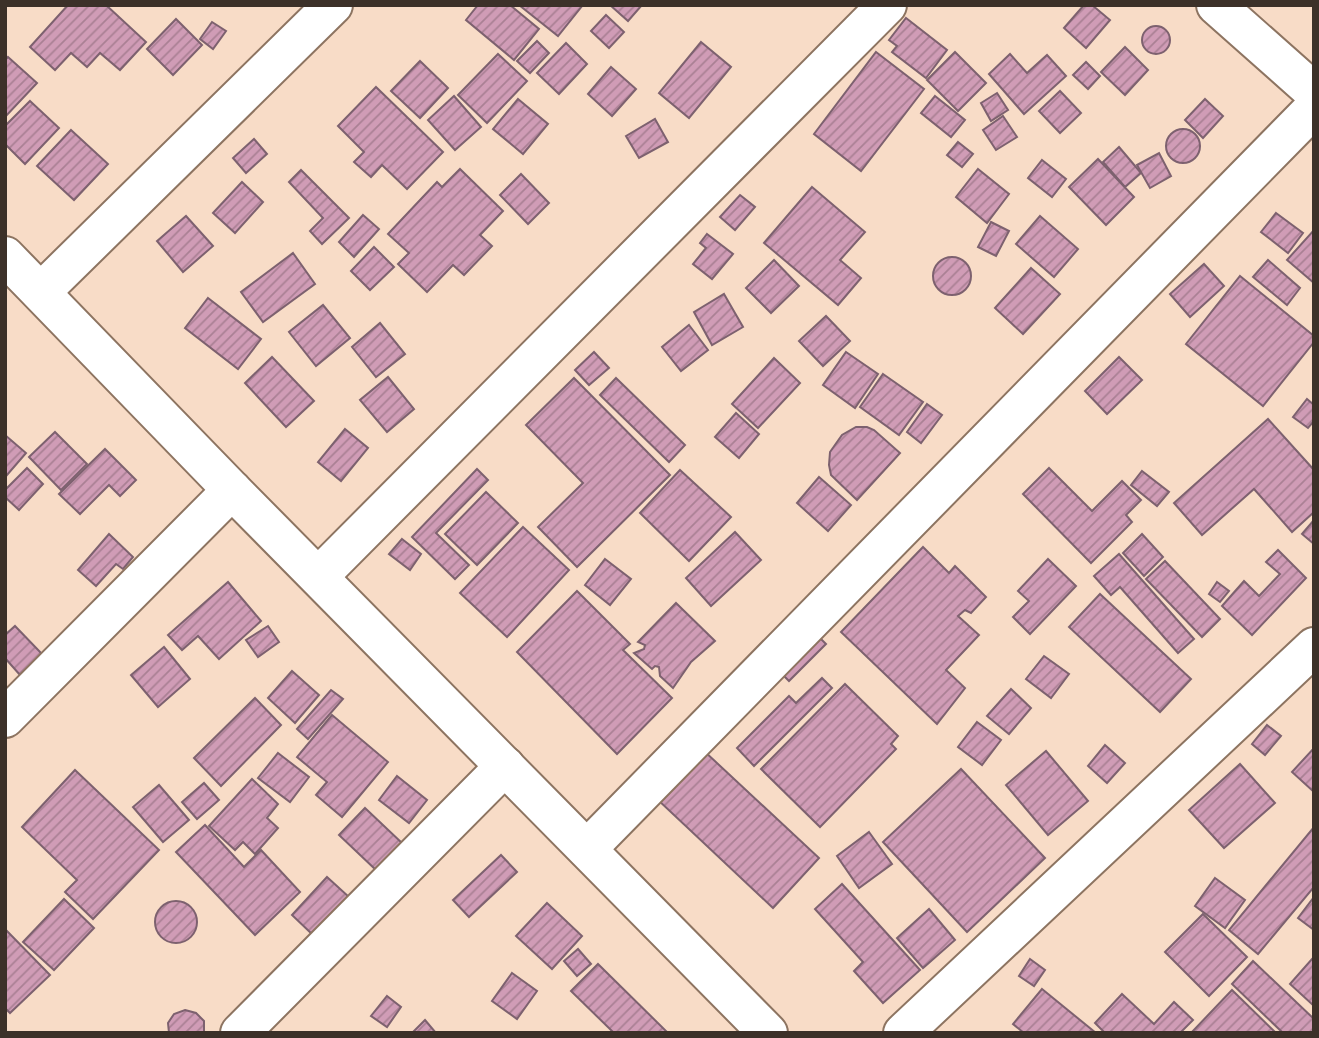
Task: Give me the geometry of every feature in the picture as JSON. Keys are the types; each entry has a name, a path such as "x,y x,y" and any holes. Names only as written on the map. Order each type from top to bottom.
{"street":[{"path":"41,292 334,5"},
{"path":"319,576 887,5"},
{"path":"1216,5 1314,92"},
{"path":"587,849 1314,108"},
{"path":"5,256 768,1033"},
{"path":"5,718 232,489"},
{"path":"903,1033 1314,647"},
{"path":"240,1033 505,765"}],"building":[{"path":"68,5 106,5 146,42 120,70 100,53 87,67 71,53 55,70 30,47"},
{"path":"478,5 510,5 539,29 514,60 466,20"},
{"path":"519,5 581,5 582,6 558,36"},
{"path":"610,5 642,5 628,21"},
{"path":"1084,5 1092,5 1110,20 1086,48 1064,28"},
{"path":"606,15 624,32 609,48 591,31"},
{"path":"906,18 947,50 926,78 892,52 897,46 889,40"},
{"path":"176,19 202,45 173,75 147,49"},
{"path":"212,22 226,31 213,49 200,39"},
{"path":"1156,26 1166,30 1170,40 1166,50 1156,54 1146,50 1142,40 1146,30"},
{"path":"537,41 549,53 530,73 517,61"},
{"path":"701,42 731,67 689,118 659,93"},
{"path":"566,43 587,64 559,94 537,73"},
{"path":"1125,47 1148,70 1125,95 1101,72"},
{"path":"876,52 924,89 861,171 814,134"},
{"path":"955,52 986,83 958,111 927,80"},
{"path":"498,54 527,81 487,123 458,95"},
{"path":"1010,54 1027,73 1047,55 1066,76 1024,114 989,74"},
{"path":"8,57 37,83 5,117 5,60"},
{"path":"420,61 448,88 420,118 391,91"},
{"path":"1086,62 1100,76 1088,89 1073,75"},
{"path":"611,67 636,89 612,116 588,94"},
{"path":"376,87 443,152 407,189 382,165 371,177 354,162 364,152 338,126"},
{"path":"1060,91 1081,113 1060,133 1039,111"},
{"path":"997,93 1008,110 991,121 981,103"},
{"path":"454,96 481,127 455,150 428,120"},
{"path":"935,96 965,120 951,137 921,113"},
{"path":"518,99 548,124 523,154 493,129"},
{"path":"1205,99 1223,116 1203,138 1185,120"},
{"path":"30,101 59,128 25,164 5,144 5,126"},
{"path":"1003,116 1017,137 996,150 983,130"},
{"path":"655,119 668,142 639,158 626,136"},
{"path":"1183,129 1195,134 1200,146 1195,158 1183,163 1171,158 1166,146 1171,134"},
{"path":"71,130 108,164 74,200 37,166"},
{"path":"254,139 267,154 246,173 233,158"},
{"path":"958,142 973,154 962,167 947,155"},
{"path":"1119,147 1141,173 1125,187 1103,162"},
{"path":"1159,153 1171,176 1150,188 1137,165"},
{"path":"1098,159 1134,197 1106,225 1069,187"},
{"path":"1042,160 1066,179 1052,197 1028,178"},
{"path":"460,169 503,211 480,235 492,246 464,275 453,265 427,292 398,264 409,253 388,234 437,182 442,187"},
{"path":"978,169 1009,194 987,223 956,197"},
{"path":"301,170 349,218 322,244 310,231 323,218 289,182"},
{"path":"521,174 549,203 528,224 500,195"},
{"path":"242,182 263,202 235,233 213,213"},
{"path":"812,187 865,232 840,260 861,278 838,305 764,243"},
{"path":"740,195 755,207 735,230 720,217"},
{"path":"1276,213 1303,233 1288,253 1261,232"},
{"path":"363,215 379,229 354,257 339,242"},
{"path":"186,216 213,246 183,272 157,241"},
{"path":"1040,216 1078,249 1054,277 1016,244"},
{"path":"991,222 1009,231 996,256 978,247"},
{"path":"1314,230 1314,283 1287,260"},
{"path":"707,234 733,254 712,279 693,264 706,248 700,243"},
{"path":"374,247 394,267 370,290 351,271"},
{"path":"293,253 315,284 263,322 241,292"},
{"path":"952,257 966,262 971,276 966,290 952,295 938,290 933,276 938,262"},
{"path":"774,260 799,286 771,313 746,288"},
{"path":"1268,260 1300,288 1287,305 1253,277"},
{"path":"1204,264 1224,286 1190,317 1170,294"},
{"path":"1031,268 1060,294 1023,334 995,308"},
{"path":"1240,276 1314,336 1314,342 1263,406 1186,344"},
{"path":"724,294 743,327 712,345 694,312"},
{"path":"208,298 261,339 238,369 185,328"},
{"path":"323,305 350,338 316,366 289,332"},
{"path":"826,316 850,341 823,366 799,341"},
{"path":"380,323 405,354 376,377 352,347"},
{"path":"689,325 708,350 681,371 662,347"},
{"path":"594,352 609,368 589,385 575,370"},
{"path":"846,352 878,374 855,408 823,385"},
{"path":"272,357 314,401 286,427 245,383"},
{"path":"1119,357 1142,380 1107,414 1085,391"},
{"path":"774,358 800,383 758,428 732,404"},
{"path":"883,374 923,402 899,435 860,407"},
{"path":"388,377 414,409 387,432 360,400"},
{"path":"574,378 670,475 577,567 538,527 583,483 526,425"},
{"path":"616,378 685,445 669,462 600,395"},
{"path":"1307,399 1314,405 1314,421 1308,428 1293,417"},
{"path":"927,404 942,415 921,443 907,432"},
{"path":"736,413 759,434 739,458 715,437"},
{"path":"1268,419 1314,470 1314,512 1292,532 1254,489 1202,535 1174,503"},
{"path":"856,427 874,430 900,453 857,500 831,475 829,465 830,452 842,435"},
{"path":"345,429 368,448 341,481 318,462"},
{"path":"55,432 87,464 61,490 29,457"},
{"path":"5,435 26,453 7,475 5,473"},
{"path":"105,449 136,480 120,496 109,485 80,514 59,494"},
{"path":"27,468 43,484 19,510 5,497 5,490"},
{"path":"1049,468 1092,511 1122,481 1141,500 1126,515 1132,522 1091,563 1023,494"},
{"path":"477,469 488,480 436,533 469,565 455,579 412,537"},
{"path":"680,470 731,517 689,561 640,513"},
{"path":"1142,471 1169,492 1157,506 1131,485"},
{"path":"819,477 851,505 828,531 797,503"},
{"path":"486,492 518,523 477,565 445,534"},
{"path":"1314,520 1314,544 1302,534"},
{"path":"523,527 569,570 507,637 460,593"},
{"path":"735,532 761,560 711,606 686,578"},
{"path":"109,534 133,557 123,569 116,564 96,586 78,570"},
{"path":"1142,534 1163,557 1144,576 1123,553"},
{"path":"402,539 421,554 410,570 389,554"},
{"path":"923,547 949,573 955,566 986,597 971,613 965,610 958,616 979,635 946,670 965,688 937,724 841,632"},
{"path":"1278,550 1306,578 1252,635 1222,606 1244,581 1259,596 1280,574 1266,562"},
{"path":"1119,554 1194,639 1178,653 1120,587 1111,595 1094,576"},
{"path":"605,559 631,579 610,605 585,585"},
{"path":"1048,559 1076,586 1030,634 1013,617 1029,601 1018,591"},
{"path":"1165,561 1220,619 1202,637 1146,579"},
{"path":"228,582 261,621 219,659 198,636 182,650 168,635"},
{"path":"1217,582 1229,591 1220,602 1209,594"},
{"path":"577,591 630,644 623,650 672,698 617,754 517,652"},
{"path":"1100,594 1191,679 1160,712 1069,627"},
{"path":"676,603 715,641 691,662 673,688 660,676 659,667 652,669 634,653 644,649 645,645 638,642"},
{"path":"15,626 42,654 20,675 5,658 5,635"},
{"path":"268,626 279,642 258,657 246,640"},
{"path":"812,630 826,644 789,681 775,667"},
{"path":"164,647 190,679 158,707 131,675"},
{"path":"1044,656 1069,674 1051,698 1026,679"},
{"path":"292,671 319,695 295,723 268,698"},
{"path":"822,678 832,688 754,766 737,748 789,696 796,703"},
{"path":"845,684 898,736 891,744 896,749 820,827 761,769"},
{"path":"1011,689 1031,708 1009,734 987,716"},
{"path":"331,690 343,699 308,739 297,729"},
{"path":"255,698 281,725 221,786 194,758"},
{"path":"332,715 388,762 342,817 316,795 327,782 297,757"},
{"path":"977,722 1001,740 982,765 958,747"},
{"path":"1267,725 1281,736 1265,755 1252,744"},
{"path":"1105,745 1125,763 1107,783 1088,766"},
{"path":"1314,748 1314,792 1292,772"},
{"path":"703,750 819,858 773,908 657,799"},
{"path":"1046,751 1088,801 1048,835 1006,785"},
{"path":"278,753 309,777 290,802 258,778"},
{"path":"1240,764 1275,803 1224,848 1189,810"},
{"path":"961,769 1045,858 967,932 883,842"},
{"path":"75,770 159,850 93,919 65,892 77,880 22,827"},
{"path":"397,776 427,800 409,823 379,800"},
{"path":"252,779 278,804 267,818 278,828 255,854 243,842 235,850 209,826"},
{"path":"204,783 219,800 197,819 182,802"},
{"path":"159,785 189,820 163,842 133,807"},
{"path":"365,808 402,843 376,870 339,835"},
{"path":"205,825 244,867 261,850 300,892 255,935 176,852"},
{"path":"1314,827 1314,887 1258,954 1229,930"},
{"path":"869,832 892,864 859,888 837,856"},
{"path":"501,855 517,872 469,917 453,900"},
{"path":"327,877 349,897 314,936 292,915"},
{"path":"1215,878 1245,900 1225,928 1195,906"},
{"path":"842,884 920,970 883,1003 854,971 863,962 815,909"},
{"path":"1314,897 1314,930 1298,918"},
{"path":"64,899 94,928 54,970 23,942"},
{"path":"176,901 191,907 197,922 191,937 176,943 161,937 155,922 161,907"},
{"path":"547,903 582,936 552,969 516,936"},
{"path":"929,909 955,940 923,968 897,938"},
{"path":"1203,914 1247,957 1209,996 1165,952"},
{"path":"5,929 50,975 10,1013 5,1008"},
{"path":"578,949 591,964 577,976 564,961"},
{"path":"1030,959 1045,970 1034,986 1019,976"},
{"path":"1312,959 1314,960 1314,1006 1290,984"},
{"path":"1253,961 1314,1019 1314,1033 1283,1033 1232,984"},
{"path":"598,964 668,1033 614,1033 571,991"},
{"path":"512,973 537,991 517,1019 492,1001"},
{"path":"1042,989 1096,1033 1024,1033 1013,1024"},
{"path":"1232,990 1276,1033 1191,1033"},
{"path":"1122,994 1154,1024 1174,1002 1193,1020 1180,1033 1105,1033 1095,1023"},
{"path":"387,996 401,1007 387,1027 371,1016"},
{"path":"185,1010 196,1013 204,1021 204,1033 169,1033 168,1023 174,1014"},
{"path":"425,1020 436,1033 412,1033"}]}
